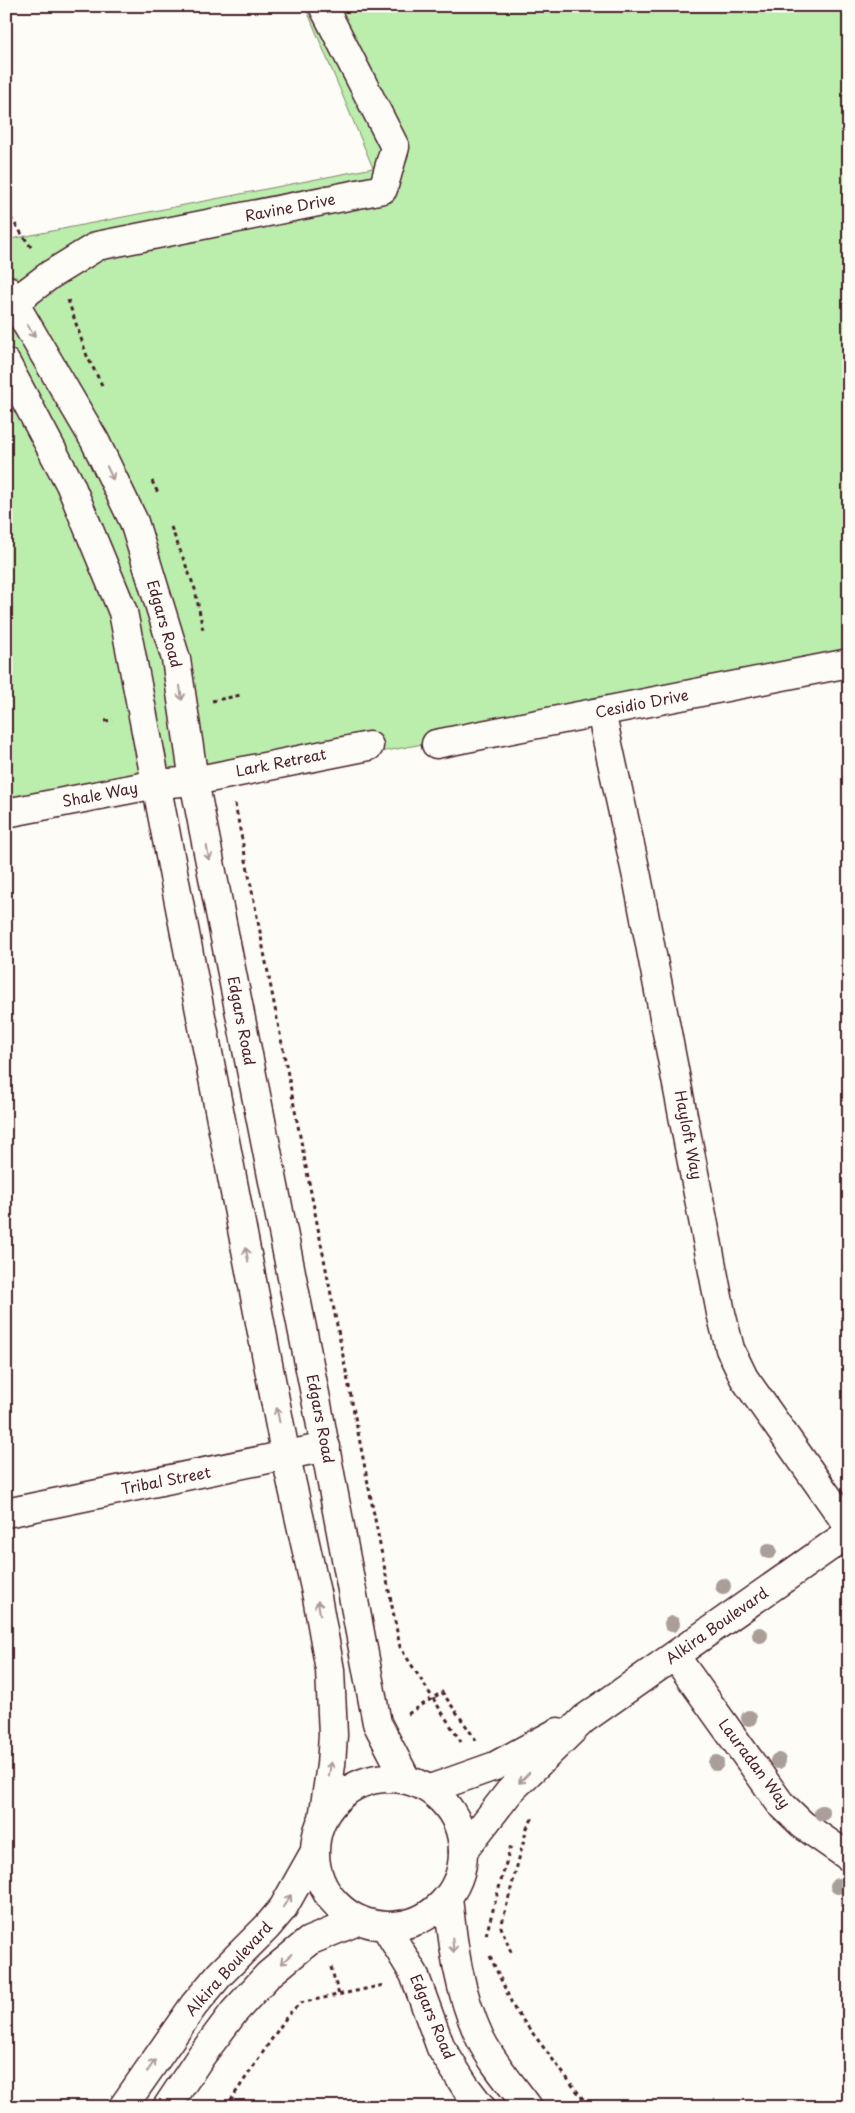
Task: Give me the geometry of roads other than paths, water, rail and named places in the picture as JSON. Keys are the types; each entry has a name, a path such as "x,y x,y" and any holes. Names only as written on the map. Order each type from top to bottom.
{"street":[{"name":"Ravine Drive","path":"10,295 50,276 96,246 383,189 395,147 323,6"},
{"name":"Edgars Road","path":"10,295 95,441 134,522 176,659 194,781 326,1447 376,1723 418,1784"},
{"path":"6,363 70,484 123,612 286,1457 317,1597 330,1670 333,1735 331,1765 323,1818"},
{"name":"Cesidio Drive","path":"436,744 849,663"},
{"name":"Hayloft Way","path":"601,712 637,876 730,1349 744,1378 849,1528"},
{"name":"Lark Retreat","path":"194,781 370,746"},
{"name":"Shale Way","path":"6,813 157,784 194,781"},
{"name":"Tribal Street","path":"6,1513 286,1457 326,1447"},
{"name":"Alkira Boulevard","path":"418,1784 495,1766 584,1719 849,1533"},
{"name":"Lauradan Way","path":"675,1656 780,1803 803,1826 849,1858"},
{"name":"Alkira Boulevard","path":"463,1851 510,1791 584,1719"},
{"path":"382,1778 418,1784 448,1805 454,1816 459,1827 463,1851 460,1875 448,1897 440,1906 420,1920 398,1926 372,1923 349,1915 330,1899 318,1877 314,1853 318,1829 323,1818 338,1798 358,1784 382,1778"},
{"name":"Alkira Boulevard","path":"124,2107 194,2005 220,1974 267,1928 283,1908 314,1853"},
{"path":"448,1897 455,1959 465,1999 480,2039 496,2066 528,2107"},
{"name":"Edgars Road","path":"372,1923 414,1974 441,2048 481,2107"},
{"path":"166,2107 234,2012 268,1975 309,1941 372,1923"}]}
